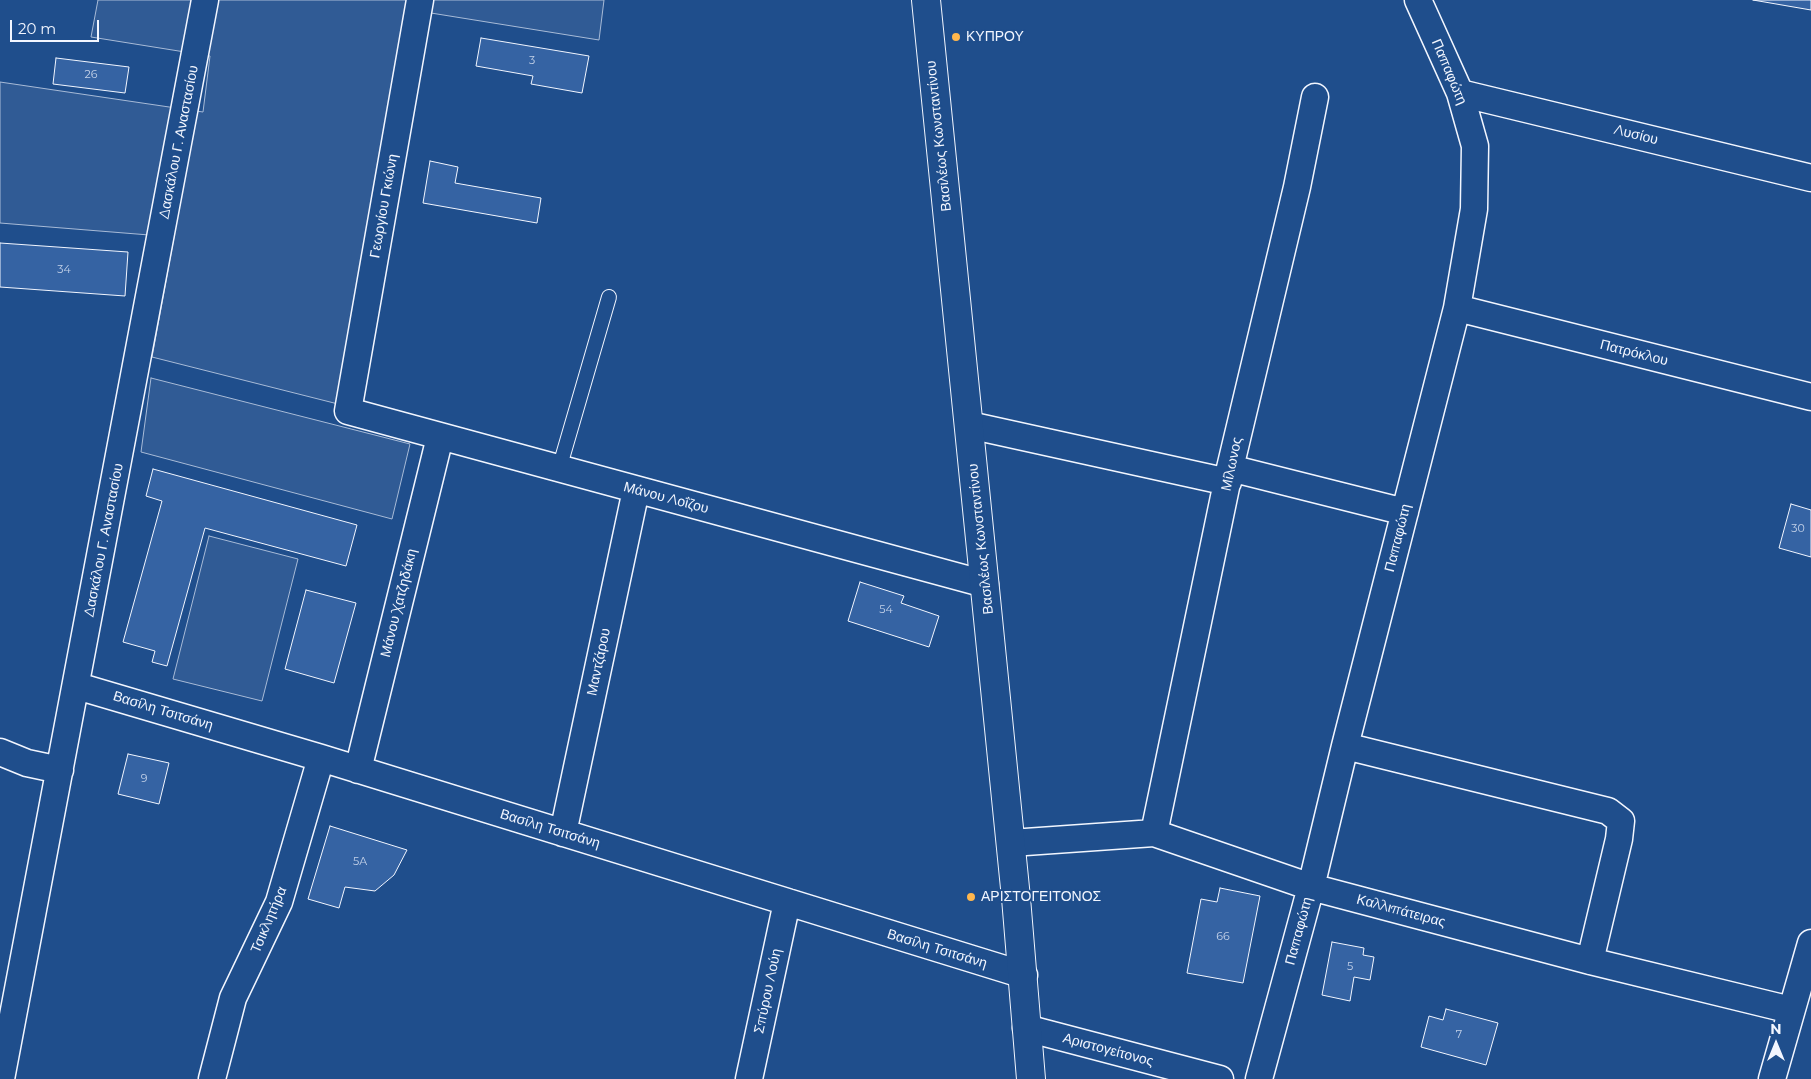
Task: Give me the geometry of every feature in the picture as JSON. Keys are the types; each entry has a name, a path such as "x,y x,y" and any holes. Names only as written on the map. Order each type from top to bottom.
{"main road":[{"name":"Βασιλέως Κωνσταντίνου","path":"926,0 1024,976 1026,1028 1031,1079"}],"street":[{"name":"Δασκάλου Γ. Αναστασίου","path":"1,1079 10,969 60,770 205,0"},
{"name":"Γεωργίου Γκιώνη","path":"348,412 420,0"},
{"name":"Παπαφώτη","path":"1259,1079 1311,887 1344,746 1457,308 1474,209 1474,146 1460,93 1418,0"},
{"name":"Λυσίου","path":"1460,93 1811,178"},
{"name":"Μίλωνος","path":"1154,833 1229,475 1297,186 1315,97"},
{"name":"Πατρόκλου","path":"1457,308 1811,397"},
{"name":"Μάνου Λοΐζου","path":"348,412 985,584"},
{"path":"969,425 1229,475 1405,512"},
{"name":"Μάνου Χατζηδάκη","path":"358,770 440,437"},
{"name":"Μαντζάρου","path":"563,833 636,490"},
{"name":"Βασίλη Τσιτσάνη","path":"76,686 320,758 1024,976"},
{"path":"1344,746 1608,811 1614,816 1620,822 1619,839 1590,961"},
{"path":"0,752 27,763 60,770"},
{"name":"Τσικλητήρα","path":"212,1079 234,998 279,902 320,758"},
{"name":"Καλλιπάτειρας","path":"1011,843 1154,833 1311,887 1590,961 1791,1010"},
{"name":"Σπύρου Λούη","path":"749,1079 788,902"},
{"path":"1772,1079 1811,943"},
{"name":"Αριστογείτονος","path":"1026,1028 1220,1079"}],"lane":[{"path":"560,468 609,297"}],"shaded area":[{"path":"98,0 604,0 599,40 406,9 338,404 152,357 174,237 0,223 0,82 203,112 210,56 91,37"},
{"path":"151,378 410,444 392,519 141,452"},
{"path":"209,536 298,559 262,701 173,679"}],"building":[{"path":"1753,0 1811,0 1811,10"},
{"path":"481,38 589,56 582,93 531,84 533,76 476,66"},
{"path":"56,58 129,67 125,93 53,84"},
{"path":"430,161 458,167 455,183 541,198 537,223 423,203"},
{"path":"0,243 128,252 125,296 0,287"},
{"path":"153,469 357,525 346,566 205,528 167,666 152,662 155,651 123,642 162,501 146,496"},
{"path":"1791,504 1811,510 1811,557 1779,548"},
{"path":"860,582 904,596 901,603 939,616 929,647 848,621"},
{"path":"306,590 356,603 334,683 285,669"},
{"path":"128,754 169,763 159,804 118,794"},
{"path":"330,826 407,850 394,875 375,891 345,887 339,908 308,899"},
{"path":"1220,888 1260,896 1243,983 1187,973 1201,899 1217,902"},
{"path":"1332,942 1364,948 1363,955 1374,957 1370,980 1354,977 1350,1001 1322,995"},
{"path":"1446,1009 1498,1023 1486,1065 1421,1047 1429,1016 1443,1020"}],"place":[{"name":"ΚΥΠΡΟΥ","path":"956,37"},
{"name":"ΑΡΙΣΤΟΓΕΙΤΟΝΟΣ","path":"971,897"}]}
